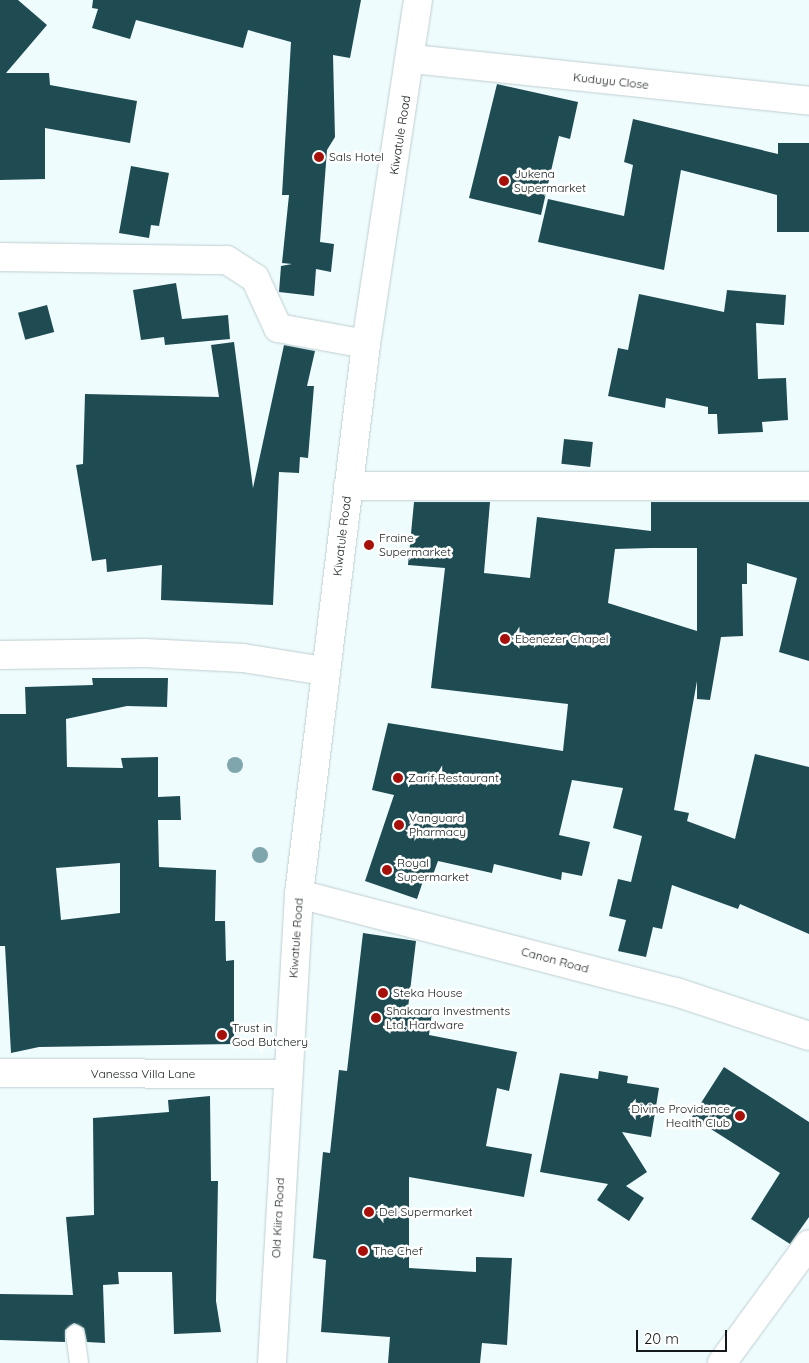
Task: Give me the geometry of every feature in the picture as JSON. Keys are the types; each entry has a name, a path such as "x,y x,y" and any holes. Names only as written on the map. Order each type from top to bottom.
{"street":[{"name":"Kiwatule Road","path":"286,1074 299,894 324,671 366,344 412,59 418,0"},
{"name":"Kuduyu Close","path":"412,59 809,101"},
{"path":"0,258 227,260 255,278 278,328 366,344"},
{"path":"348,486 809,486"},
{"path":"0,655 145,653 243,658 324,671"},
{"name":"Canon Road","path":"299,894 676,992 809,1036"},
{"name":"Vanessa Villa Lane","path":"0,1073 286,1074"},
{"name":"Old Kiira Road","path":"272,1363 286,1074"},
{"path":"722,1363 809,1244"}],"lane":[{"path":"75,1334 79,1363"}],"building":[{"path":"0,0 18,0 47,25 6,73 49,73 50,85 137,101 130,143 45,128 45,179 0,180"},
{"path":"93,0 361,0 350,58 333,55 335,137 327,150 320,242 334,244 331,272 316,269 314,296 279,292 281,266 292,264 282,263 289,195 282,195 291,42 248,30 243,48 136,20 130,39 92,28 98,9 92,8"},
{"path":"497,84 578,102 570,139 559,136 541,215 469,198"},
{"path":"633,119 778,154 778,143 809,143 809,232 777,232 777,195 681,170 664,270 538,242 548,199 624,216 633,165 624,162"},
{"path":"131,166 169,173 159,226 151,225 149,238 119,233"},
{"path":"176,283 182,319 228,315 230,339 165,345 164,337 141,340 133,290"},
{"path":"727,290 786,295 784,325 756,323 758,379 786,378 788,420 762,422 763,432 718,434 717,414 708,414 708,407 666,398 665,408 608,396 618,348 628,350 639,294 724,312"},
{"path":"47,305 54,332 25,340 18,313"},
{"path":"234,342 253,488 284,345 315,351 307,386 314,386 308,458 300,457 299,473 279,472 273,605 161,600 162,565 107,572 106,559 92,561 76,465 83,464 85,394 219,397 211,345"},
{"path":"564,439 593,442 590,467 561,464"},
{"path":"414,502 490,502 484,573 530,578 537,517 651,531 651,502 809,502 809,661 779,652 797,578 747,563 747,584 742,584 743,636 721,637 710,700 697,699 697,681 674,810 689,813 687,821 735,839 755,754 809,767 809,934 740,904 738,909 672,885 662,929 653,927 646,957 618,951 626,920 609,916 618,879 631,882 642,836 613,828 623,788 572,780 559,835 590,842 582,876 562,872 561,880 494,864 492,873 438,861 430,883 423,881 417,899 365,881 394,795 372,790 388,723 563,751 568,704 431,688 445,568 408,565","holes":["697,548 697,631 608,603 615,549"]},
{"path":"92,678 168,678 167,707 127,706 66,719 67,767 123,768 121,758 158,757 158,797 180,796 181,820 158,820 159,867 216,870 215,921 225,921 226,961 234,960 234,1044 39,1047 11,1053 5,946 0,946 0,714 26,714 25,687 93,685","holes":["120,863 120,913 61,920 56,868"]},
{"path":"363,933 416,941 408,1008 432,1012 429,1035 517,1052 509,1091 497,1088 486,1146 532,1154 524,1197 409,1177 409,1268 476,1272 476,1257 512,1258 507,1345 482,1343 480,1363 388,1363 390,1337 321,1332 326,1260 313,1258 323,1152 330,1153 339,1070 347,1071"},
{"path":"724,1067 809,1122 809,1217 790,1244 751,1219 780,1173 692,1117"},
{"path":"599,1071 628,1076 627,1083 659,1088 651,1137 622,1132 647,1172 626,1186 644,1198 629,1221 597,1200 608,1184 540,1172 560,1073 598,1079"},
{"path":"210,1096 211,1181 218,1181 216,1301 221,1332 174,1334 172,1272 118,1272 119,1284 103,1285 105,1343 87,1342 84,1328 74,1323 65,1330 65,1342 0,1340 0,1294 73,1295 66,1217 94,1215 93,1118 169,1112 168,1100"}],"place":[{"name":"Sals Hotel","path":"319,157"},
{"name":"Jukena Supermarket","path":"504,181"},
{"name":"Fraine Supermarket","path":"369,545"},
{"name":"Ebenezer Chapel","path":"505,639"},
{"name":"Zarif Restaurant","path":"398,778"},
{"name":"Vanguard Pharmacy","path":"399,825"},
{"name":"Royal Supermarket","path":"387,870"},
{"name":"Steka House","path":"383,993"},
{"name":"Shakaara Investments Ltd. Hardware","path":"376,1018"},
{"name":"Trust in God Butchery","path":"222,1035"},
{"name":"Divine Providence Health Club","path":"740,1116"},
{"name":"Del Supermarket","path":"369,1212"},
{"name":"The Chef","path":"363,1251"}]}
